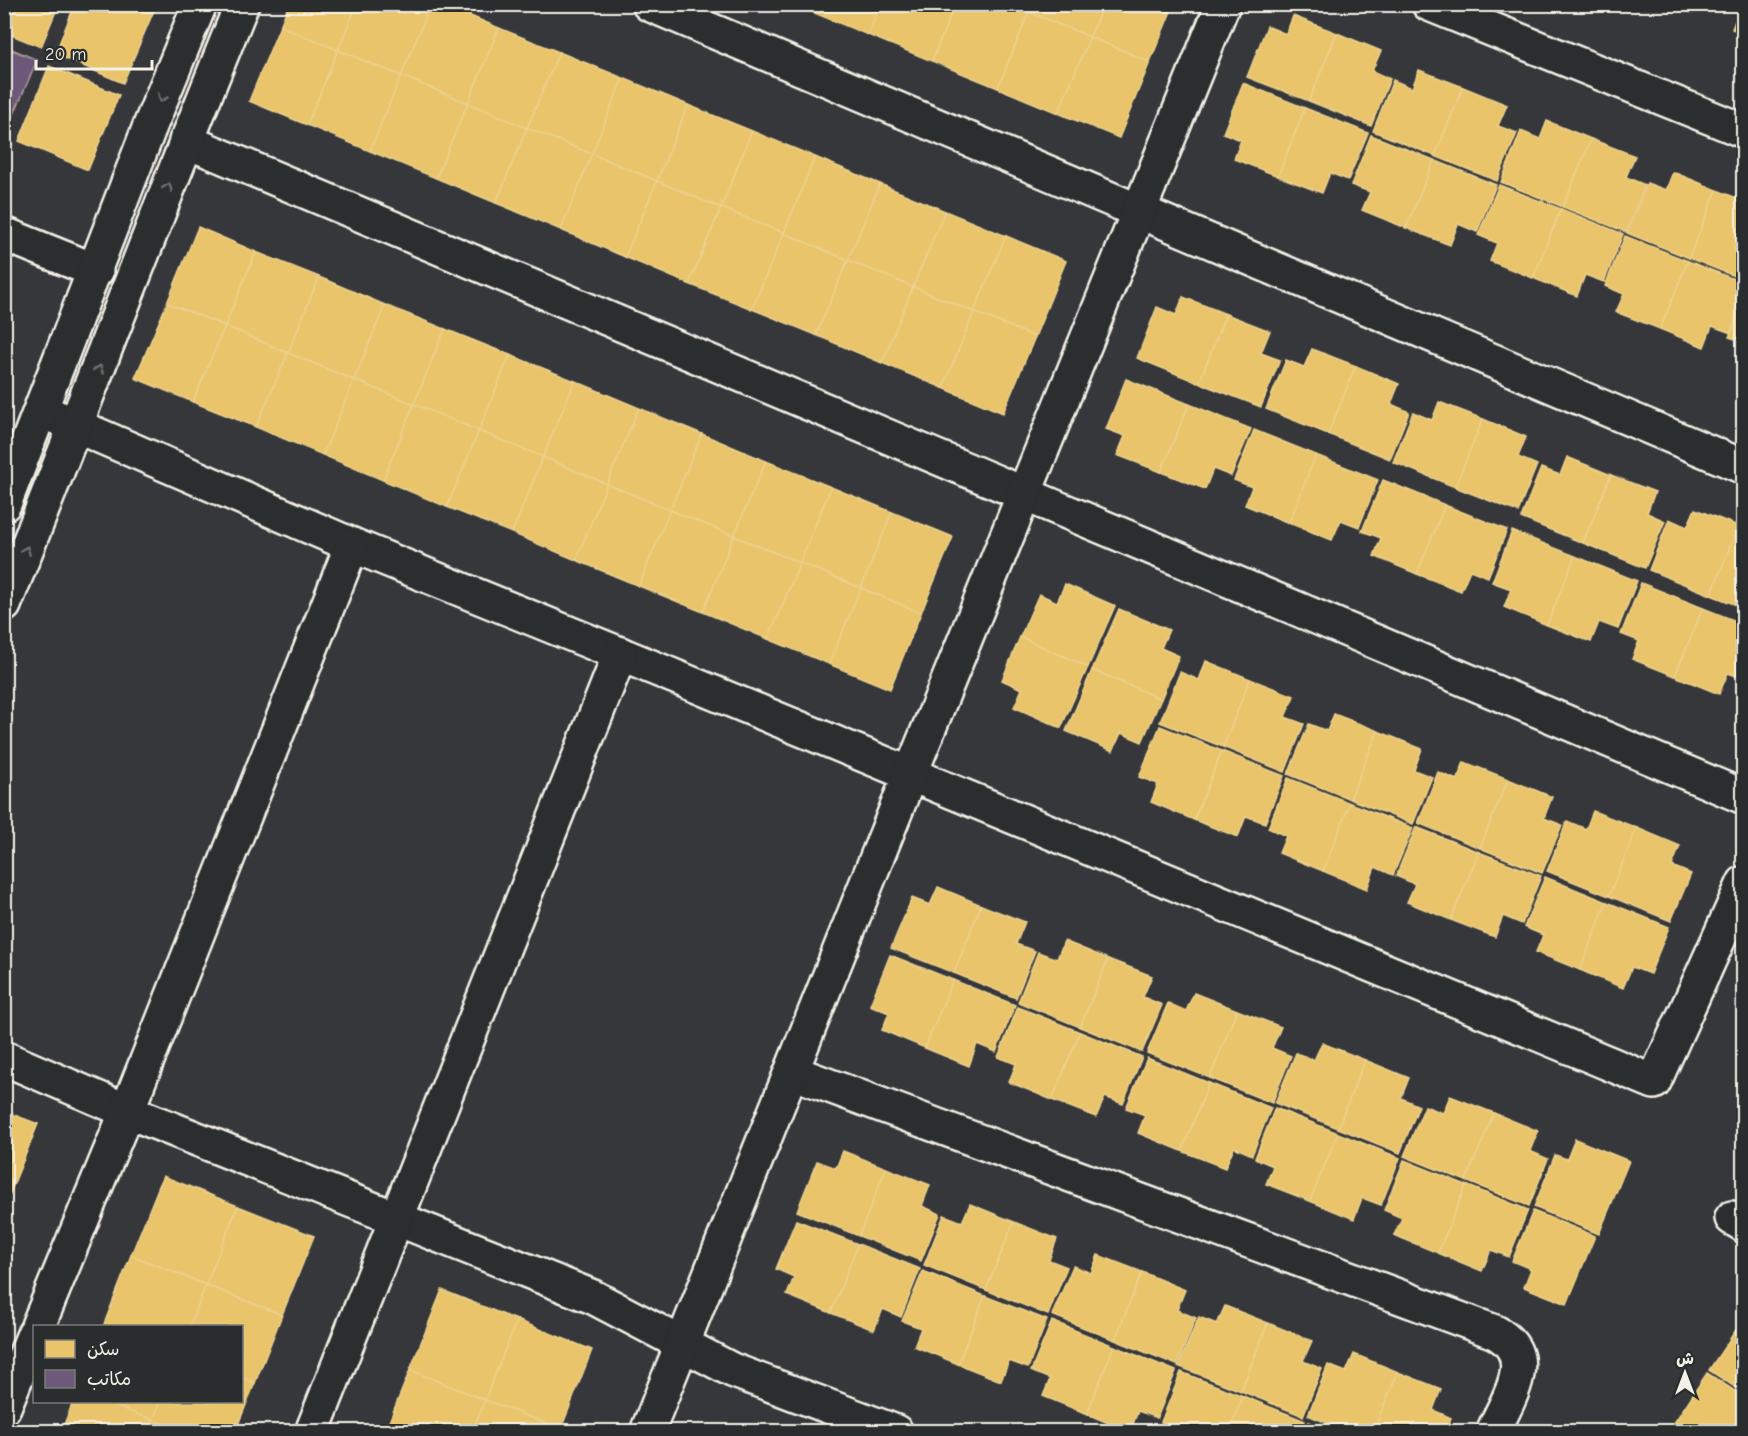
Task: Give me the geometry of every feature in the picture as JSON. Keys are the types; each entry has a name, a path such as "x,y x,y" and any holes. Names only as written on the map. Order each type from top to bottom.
{"street":[{"path":"4,504 42,411 150,126 200,4"},
{"path":"4,604 77,426 186,141 242,4"},
{"path":"649,4 1743,467"},
{"path":"647,1431 1223,4"},
{"path":"1429,4 1743,131"},
{"path":"186,141 1743,797"},
{"path":"4,234 96,271"},
{"path":"42,411 352,546 620,654 1654,1082 1743,883"},
{"path":"38,1325 127,1111 352,546"},
{"path":"312,1431 620,654"},
{"path":"4,1058 127,1111 593,1297 707,1358 740,1373 896,1431"},
{"path":"792,1072 1495,1332 1513,1347 1518,1358 1519,1370 1516,1382 1493,1431"},
{"path":"4,1407 33,1336"}],"building: سكن":[{"path":"4,4 59,4 41,47 4,32"},
{"path":"75,4 148,4 155,8 123,83 55,54"},
{"path":"289,4 357,4 338,50 280,26"},
{"path":"357,4 431,4 401,76 338,50"},
{"path":"431,4 442,4 499,28 468,103 401,76"},
{"path":"806,4 880,4 868,35 805,9"},
{"path":"880,4 955,4 932,61 868,35"},
{"path":"955,4 1011,4 1029,12 998,88 932,61"},
{"path":"1011,4 1032,4 1029,12"},
{"path":"1032,4 1103,4 1090,37 1029,12"},
{"path":"1103,4 1174,4 1150,62 1090,37"},
{"path":"1670,4 1696,4 1693,13"},
{"path":"1724,4 1744,4 1744,33 1732,29 1739,10"},
{"path":"1029,12 1090,37 1058,113 998,88"},
{"path":"1293,16 1337,33 1309,101 1247,77 1267,26 1286,34"},
{"path":"280,26 338,50 307,125 249,101"},
{"path":"499,28 559,52 527,128 468,103"},
{"path":"1337,33 1381,51 1372,71 1390,79 1371,126 1309,101"},
{"path":"1090,37 1150,62 1119,138 1058,113"},
{"path":"4,46 37,60 5,135 4,134"},
{"path":"338,50 401,76 370,151 307,125"},
{"path":"559,52 623,78 592,154 527,128"},
{"path":"49,66 119,95 88,170 19,141"},
{"path":"1419,70 1463,87 1435,156 1373,131 1393,80 1412,88"},
{"path":"401,76 468,103 436,178 370,151"},
{"path":"623,78 688,105 657,181 592,154"},
{"path":"1243,83 1305,108 1278,176 1234,159 1241,140 1223,133"},
{"path":"1463,87 1507,105 1498,126 1517,133 1497,181 1435,156"},
{"path":"468,103 527,128 496,203 436,178"},
{"path":"688,105 752,131 721,208 657,181"},
{"path":"1305,108 1368,133 1348,180 1330,173 1322,193 1278,176"},
{"path":"1547,121 1591,139 1563,207 1501,182 1521,131 1540,139"},
{"path":"527,128 592,154 561,230 496,203"},
{"path":"752,131 815,157 784,233 721,208"},
{"path":"1371,135 1434,160 1406,228 1362,210 1370,192 1351,185"},
{"path":"1591,139 1635,156 1626,177 1645,185 1626,232 1563,207"},
{"path":"592,154 657,181 625,257 561,230"},
{"path":"815,157 880,184 848,260 784,233"},
{"path":"1434,160 1496,185 1477,232 1458,224 1450,245 1406,228"},
{"path":"1673,172 1717,190 1689,258 1627,233 1647,183 1666,190"},
{"path":"657,181 721,208 689,284 625,257"},
{"path":"880,184 945,211 913,287 848,260"},
{"path":"1499,185 1561,209 1533,278 1490,261 1497,243 1478,235"},
{"path":"1717,190 1744,201 1744,280 1689,258"},
{"path":"721,208 784,233 752,309 689,284"},
{"path":"1561,209 1623,234 1604,282 1585,275 1577,296 1533,278"},
{"path":"945,211 1006,236 974,312 913,287"},
{"path":"198,227 256,252 225,326 167,303"},
{"path":"784,233 848,260 816,335 752,309"},
{"path":"1006,236 1066,261 1035,337 974,312"},
{"path":"1625,236 1688,261 1660,329 1616,312 1624,294 1605,286"},
{"path":"256,252 319,277 288,353 225,326"},
{"path":"848,260 913,287 882,363 816,335"},
{"path":"1688,261 1744,283 1744,302 1731,333 1712,326 1704,347 1660,329"},
{"path":"319,277 385,305 354,380 288,353"},
{"path":"913,287 974,312 943,388 882,363"},
{"path":"1183,297 1226,314 1199,383 1137,358 1157,307 1176,315"},
{"path":"1744,300 1744,342 1729,337"},
{"path":"167,303 225,326 193,402 135,378"},
{"path":"385,305 445,329 414,404 354,380"},
{"path":"974,312 1035,337 1003,413 943,388"},
{"path":"1226,314 1270,331 1261,353 1280,360 1261,407 1199,383"},
{"path":"225,326 288,353 256,427 193,402"},
{"path":"445,329 510,355 479,431 414,404"},
{"path":"1312,349 1356,366 1328,434 1266,409 1286,360 1304,367"},
{"path":"288,353 354,380 323,455 256,427"},
{"path":"510,355 575,381 543,457 479,431"},
{"path":"1356,366 1399,384 1391,404 1409,412 1390,459 1328,434"},
{"path":"1126,379 1189,404 1161,472 1117,455 1125,436 1106,429"},
{"path":"354,380 414,404 383,480 323,455"},
{"path":"575,381 639,408 607,484 543,457"},
{"path":"1439,402 1483,419 1455,487 1393,462 1413,412 1432,420"},
{"path":"414,404 479,431 447,507 383,480"},
{"path":"1189,404 1251,429 1231,476 1213,469 1205,489 1161,472"},
{"path":"639,408 702,434 670,510 607,484"},
{"path":"1483,419 1526,437 1518,457 1537,465 1518,512 1455,487"},
{"path":"1254,430 1316,455 1289,523 1245,505 1252,487 1234,480"},
{"path":"479,431 543,457 512,533 447,507"},
{"path":"702,434 766,461 734,536 670,510"},
{"path":"1316,455 1378,480 1359,527 1341,520 1332,540 1289,523"},
{"path":"543,457 607,484 576,560 512,533"},
{"path":"1567,457 1611,475 1583,543 1521,518 1541,468 1560,475"},
{"path":"766,461 831,487 800,563 734,536"},
{"path":"1611,475 1655,492 1647,513 1665,521 1645,568 1583,543"},
{"path":"1383,480 1445,505 1417,574 1374,556 1381,538 1362,531"},
{"path":"607,484 670,510 639,586 576,560"},
{"path":"831,487 892,512 861,588 800,563"},
{"path":"1445,505 1507,530 1488,577 1470,570 1461,591 1417,574"},
{"path":"1695,509 1738,526 1711,595 1649,570 1669,519 1687,527"},
{"path":"670,510 734,536 703,612 639,586"},
{"path":"892,512 953,537 921,613 861,588"},
{"path":"1738,526 1744,529 1744,608 1711,595"},
{"path":"1512,531 1575,556 1547,625 1504,607 1511,589 1492,582"},
{"path":"734,536 800,563 768,639 703,612"},
{"path":"1575,556 1637,581 1618,629 1599,622 1591,642 1547,625"},
{"path":"800,563 861,588 829,664 768,639"},
{"path":"1641,583 1703,608 1675,676 1632,659 1639,641 1621,634"},
{"path":"1065,584 1115,606 1088,667 1020,637 1039,594 1057,602"},
{"path":"861,588 921,613 890,689 829,664"},
{"path":"1703,608 1744,624 1744,679 1728,673 1719,694 1675,676"},
{"path":"1119,609 1169,630 1161,648 1179,656 1161,699 1092,670"},
{"path":"1020,637 1088,667 1061,728 1014,707 1022,689 1002,680"},
{"path":"1206,661 1250,679 1223,747 1160,722 1180,672 1199,680"},
{"path":"1092,670 1161,699 1142,742 1121,733 1113,751 1066,731"},
{"path":"1250,679 1294,696 1285,717 1304,724 1285,772 1223,747"},
{"path":"1334,714 1378,731 1350,799 1288,774 1309,724 1327,731"},
{"path":"1160,726 1222,751 1194,820 1151,802 1158,784 1139,777"},
{"path":"1378,731 1422,749 1414,770 1432,777 1413,824 1350,799"},
{"path":"1222,751 1284,776 1265,823 1246,816 1238,837 1194,820"},
{"path":"1464,762 1508,779 1480,848 1418,823 1438,772 1457,780"},
{"path":"1288,778 1350,803 1323,871 1279,853 1286,836 1268,828"},
{"path":"1508,779 1552,797 1544,818 1562,825 1542,873 1480,848"},
{"path":"1350,803 1413,828 1393,875 1375,867 1367,889 1323,871"},
{"path":"1593,811 1637,828 1609,896 1547,871 1567,821 1586,829"},
{"path":"1416,827 1479,852 1451,920 1407,902 1415,884 1396,876"},
{"path":"1637,828 1680,846 1672,866 1691,874 1671,921 1609,896"},
{"path":"1479,852 1541,876 1522,924 1503,916 1495,937 1451,920"},
{"path":"1545,877 1607,902 1580,970 1536,952 1543,935 1524,927"},
{"path":"938,887 981,905 954,973 891,948 912,898 930,905"},
{"path":"1607,902 1669,927 1650,974 1632,967 1623,988 1580,970"},
{"path":"981,905 1025,922 1016,944 1035,951 1016,998 954,973"},
{"path":"1064,941 1108,959 1080,1027 1018,1002 1038,952 1057,959"},
{"path":"890,955 953,980 925,1048 882,1030 889,1013 870,1005"},
{"path":"1108,959 1152,976 1143,997 1162,1005 1142,1052 1080,1027"},
{"path":"953,980 1015,1005 996,1052 977,1044 969,1066 925,1048"},
{"path":"1194,993 1237,1010 1210,1078 1147,1053 1168,1003 1186,1011"},
{"path":"1018,1007 1080,1032 1052,1100 1009,1082 1016,1064 998,1057"},
{"path":"1237,1010 1281,1027 1272,1048 1291,1056 1272,1103 1210,1078"},
{"path":"1080,1032 1142,1057 1123,1104 1105,1097 1096,1117 1052,1100"},
{"path":"1322,1043 1365,1060 1338,1128 1275,1103 1296,1053 1314,1060"},
{"path":"1147,1058 1209,1083 1182,1151 1138,1133 1145,1115 1126,1108"},
{"path":"1365,1060 1409,1078 1401,1098 1419,1106 1400,1153 1338,1128"},
{"path":"1209,1083 1271,1108 1252,1155 1234,1147 1225,1168 1182,1151"},
{"path":"1450,1096 1494,1113 1466,1181 1404,1156 1425,1106 1443,1113"},
{"path":"1275,1108 1338,1133 1310,1201 1266,1184 1273,1166 1255,1158"},
{"path":"4,1111 38,1124 6,1203 4,1202"},
{"path":"1494,1113 1538,1131 1530,1151 1548,1159 1529,1206 1466,1181"},
{"path":"1338,1133 1400,1158 1381,1205 1362,1198 1354,1219 1310,1201"},
{"path":"1575,1139 1629,1161 1599,1234 1534,1207 1555,1155 1567,1159"},
{"path":"843,1151 886,1168 859,1236 797,1211 817,1161 836,1168"},
{"path":"1404,1160 1466,1185 1438,1253 1394,1235 1402,1218 1384,1210"},
{"path":"886,1168 930,1185 922,1206 940,1214 921,1261 859,1236"},
{"path":"163,1176 238,1206 206,1285 131,1255"},
{"path":"1466,1185 1528,1210 1509,1257 1491,1250 1482,1271 1438,1253"},
{"path":"970,1204 1014,1222 986,1290 924,1265 944,1215 962,1222"},
{"path":"238,1206 314,1236 282,1315 206,1285"},
{"path":"1533,1211 1595,1236 1567,1304 1524,1287 1531,1269 1512,1261"},
{"path":"796,1220 858,1244 831,1313 787,1295 794,1277 776,1269"},
{"path":"1014,1222 1057,1239 1049,1260 1067,1267 1048,1315 986,1290"},
{"path":"858,1244 920,1269 901,1317 883,1309 874,1330 831,1313"},
{"path":"131,1255 206,1285 190,1325 104,1324"},
{"path":"1098,1255 1142,1272 1115,1340 1052,1315 1073,1266 1091,1273"},
{"path":"923,1271 985,1296 958,1364 914,1346 921,1328 902,1321"},
{"path":"1142,1272 1185,1290 1177,1310 1196,1318 1177,1365 1115,1340"},
{"path":"206,1285 282,1315 255,1383 243,1378 243,1325 190,1325"},
{"path":"442,1290 517,1320 485,1400 410,1370"},
{"path":"985,1296 1047,1320 1028,1368 1009,1361 1001,1381 958,1364"},
{"path":"1225,1306 1268,1323 1241,1391 1178,1366 1199,1317 1217,1324"},
{"path":"1744,1318 1744,1393 1709,1370"},
{"path":"517,1320 592,1350 561,1429 485,1400"},
{"path":"1052,1321 1114,1346 1087,1414 1043,1396 1050,1379 1031,1371"},
{"path":"1268,1323 1312,1341 1303,1361 1322,1369 1303,1416 1241,1391"},
{"path":"1114,1346 1176,1371 1157,1418 1138,1411 1130,1432 1087,1414"},
{"path":"1354,1354 1398,1372 1373,1432 1349,1432 1308,1415 1328,1365 1346,1372"},
{"path":"410,1370 485,1400 472,1432 385,1432"},
{"path":"1181,1372 1243,1396 1229,1432 1178,1432 1179,1429 1161,1422"},
{"path":"1398,1372 1441,1389 1433,1410 1451,1418 1445,1432 1373,1432"},
{"path":"1707,1373 1744,1397 1744,1432 1668,1432"},
{"path":"243,1378 255,1383 235,1432 181,1432 153,1420 160,1403 243,1403"},
{"path":"1243,1396 1305,1421 1301,1432 1229,1432"},
{"path":"485,1400 561,1429 560,1432 472,1432"},
{"path":"73,1403 108,1403 153,1420 148,1432 61,1432"},
{"path":"108,1403 160,1403 153,1420"},
{"path":"153,1420 181,1432 148,1432"},
{"path":"1309,1422 1332,1432 1305,1432"}],"building: مكاتب":[{"path":"4,47 37,60 4,136"}]}
